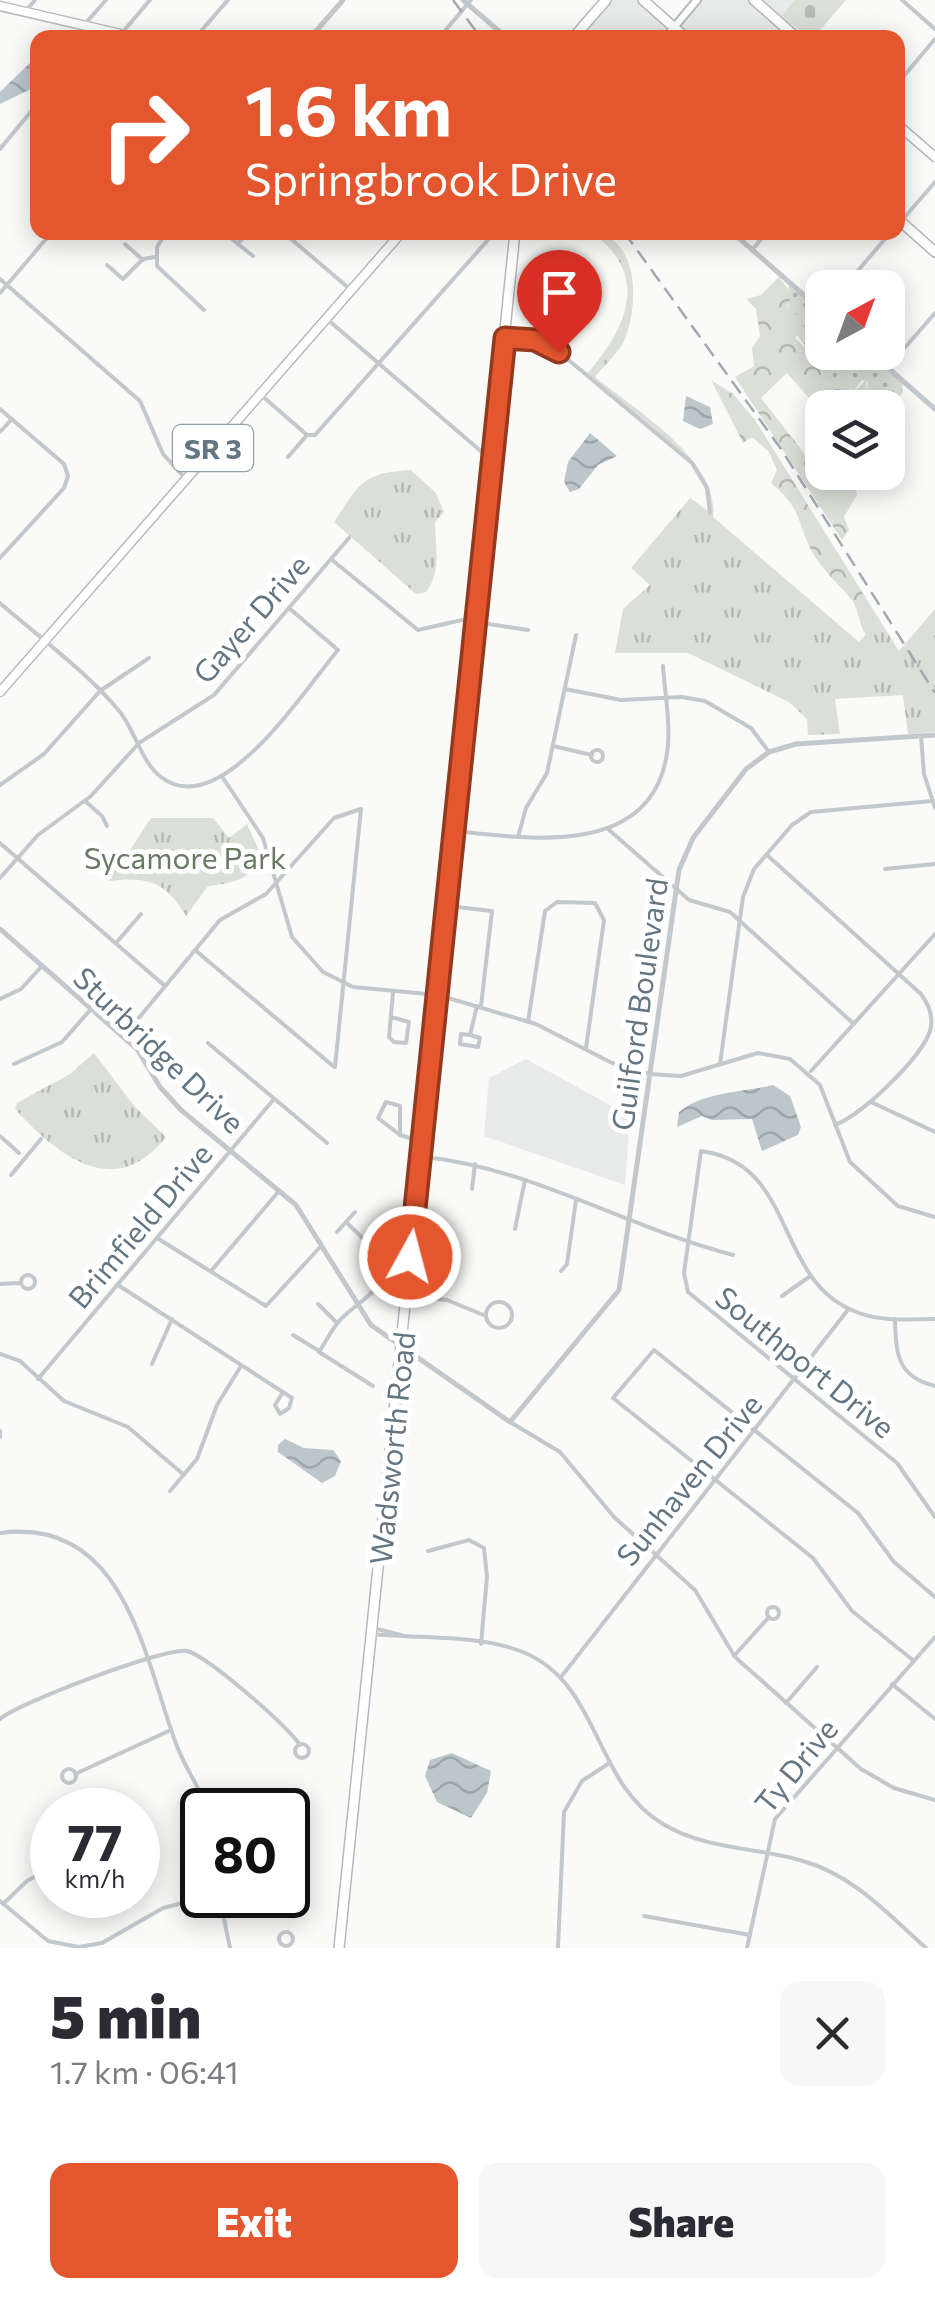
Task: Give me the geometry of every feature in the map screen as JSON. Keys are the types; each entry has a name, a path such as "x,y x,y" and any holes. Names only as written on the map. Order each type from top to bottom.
{"highway":[{"path":"580,30 606,0"},
{"path":"643,0 677,30"},
{"path":"754,0 788,30"},
{"path":"905,227 935,252"},
{"name":"Wadsworth Road","path":"339,1948 513,240"}],"main road":[{"path":"672,30 697,0"},
{"path":"0,6 105,30"},
{"path":"905,131 935,157"},
{"name":"SR 3","path":"0,692 395,240"}],"street":[{"path":"26,12 34,0"},
{"path":"84,26 89,14 106,0"},
{"path":"125,30 150,0"},
{"path":"203,30 228,0"},
{"path":"317,30 342,0"},
{"path":"902,0 935,29"},
{"path":"445,30 468,1 499,30"},
{"path":"905,75 935,39"},
{"path":"0,149 30,113"},
{"path":"905,215 935,182"},
{"path":"0,293 45,240"},
{"path":"163,240 156,257 163,275 204,310"},
{"path":"233,240 252,256"},
{"path":"238,244 241,240"},
{"path":"292,240 351,290"},
{"path":"260,394 307,435 315,435 488,240"},
{"path":"741,240 805,296"},
{"path":"752,250 760,240"},
{"path":"859,270 884,240"},
{"path":"125,244 143,260"},
{"path":"107,265 124,279 143,260 156,257"},
{"path":"0,279 140,401 163,454 186,479"},
{"path":"905,348 935,313"},
{"path":"326,319 493,462"},
{"path":"505,338 535,340 559,352 692,463 707,488 710,513"},
{"path":"890,370 935,408"},
{"path":"0,409 64,464 68,476 64,488 0,558"},
{"path":"0,432 12,419"},
{"path":"288,457 307,435"},
{"name":"Gayer Drive","path":"0,878 42,831 85,801 139,743 207,702 349,538"},
{"path":"331,559 412,628 429,630 457,620 528,630"},
{"path":"0,603 100,691 156,773 178,786 202,788 223,778 338,650 289,608"},
{"path":"518,838 526,808 545,779 576,635"},
{"path":"0,785 44,754 100,691 149,658"},
{"path":"456,831 518,838 579,836 608,828 636,812 658,783 668,745 663,666"},
{"path":"565,689 621,700 690,697 712,704 751,728 768,752 796,744 935,735"},
{"path":"922,736 924,774 935,808"},
{"path":"553,746 592,755"},
{"name":"Guilford Boulevard","path":"510,1422 616,1297 681,862 693,838 746,769 768,752"},
{"path":"223,778 263,838 296,944 316,966 343,983 393,993 438,994 528,1022 618,1066 650,1074 680,1076 750,1054 774,1054 810,1072 846,1156 888,1198 913,1213 935,1217"},
{"path":"85,801 107,826"},
{"path":"720,1064 747,882 767,855 798,820 820,810 932,801"},
{"path":"123,1037 195,950 225,916 262,898 334,818 362,809 334,1067 195,950"},
{"path":"608,828 693,902 724,909 740,920 854,1024"},
{"path":"0,843 165,986"},
{"path":"767,855 925,998 930,1028 923,1044 871,1102 835,1125"},
{"path":"885,869 935,864"},
{"path":"528,1022 547,908 557,902 588,901 599,906 604,920 586,1049"},
{"path":"448,906 492,911 479,1007 470,1035"},
{"path":"116,943 141,914"},
{"name":"Sturbridge Drive","path":"0,930 142,1055 170,1099 308,1218 371,1324 510,1422 560,1452 610,1513 701,1598 718,1636 734,1656 880,1781 935,1800"},
{"path":"810,1072 935,934"},
{"path":"0,999 21,989 42,966"},
{"path":"390,1016 409,1022 406,1043 390,1039 390,1016 393,993"},
{"path":"14,1064 62,1042 91,1009"},
{"path":"208,1043 326,1143"},
{"name":"Brimfield Drive","path":"38,1379 274,1099"},
{"path":"400,1136 400,1106 386,1102 378,1118 400,1136 424,1142"},
{"path":"871,1102 935,1132"},
{"path":"0,1136 19,1153 28,1155"},
{"path":"11,1175 41,1139"},
{"path":"688,1243 701,1151 733,1157 748,1168 781,1217 809,1276 848,1309 896,1319 935,1319"},
{"path":"19,1153 22,1162"},
{"path":"422,1157 474,1164 525,1180 688,1243 733,1255"},
{"path":"472,1189 474,1164"},
{"path":"515,1229 525,1180"},
{"path":"211,1271 279,1190"},
{"path":"561,1271 567,1264 576,1200"},
{"path":"338,1232 354,1212"},
{"path":"320,1352 338,1323 380,1285 381,1261 372,1246 346,1222"},
{"path":"157,1238 266,1306 309,1254 323,1245"},
{"name":"Southport Drive","path":"688,1243 686,1288 696,1302 896,1463 935,1516"},
{"path":"782,1296 809,1276"},
{"path":"0,1284 21,1283"},
{"path":"118,1285 284,1392"},
{"path":"406,1295 447,1300 486,1316 496,1327 508,1324 512,1316 510,1308 499,1302 488,1308 486,1316"},
{"path":"318,1304 338,1323"},
{"name":"Sunhaven Drive","path":"561,1677 848,1309"},
{"path":"896,1319 899,1363 916,1380 935,1386"},
{"path":"152,1364 172,1320"},
{"path":"293,1335 373,1386"},
{"path":"914,1661 852,1611 813,1558 613,1398 654,1350 863,1518 894,1562 935,1597"},
{"path":"0,1354 20,1361 67,1402 128,1427 184,1475"},
{"path":"170,1491 197,1459 222,1396 242,1364"},
{"path":"0,1534 46,1534 80,1553 126,1602 150,1659 171,1730 198,1788"},
{"path":"428,1551 470,1540 484,1548 487,1577 481,1644"},
{"path":"734,1656 769,1617"},
{"path":"373,1631 525,1653 561,1677 585,1710 608,1764 634,1802 664,1825 706,1842 817,1865 850,1882 926,1948"},
{"name":"Ty Drive","path":"747,1948 765,1853 780,1811 934,1641"},
{"path":"0,1720 42,1696 178,1650 200,1656 300,1745"},
{"path":"786,1703 817,1667"},
{"path":"892,1684 935,1719"},
{"path":"75,1774 171,1730"},
{"path":"558,1948 564,1812 582,1781 608,1764"},
{"path":"30,1879 2,1903 48,1941 79,1947 102,1943 163,1908 180,1904"},
{"path":"644,1916 750,1935"},
{"path":"222,1918 230,1948"}],"shaded area":[{"path":"606,0 643,0 674,27 697,0 795,0 778,20 789,30 580,30"},
{"path":"526,1059 630,1116 625,1185 484,1136 489,1078"}],"green space":[{"path":"795,0 846,0 820,30 798,30 781,16"},
{"path":"600,240 612,240 627,260 632,276 632,310 625,339 595,377 672,438 689,456 703,476 707,486 694,464 587,374 613,338 627,302 622,266"},
{"path":"779,277 792,294 787,306 805,322 795,338 805,348 805,370 821,370 822,379 831,385 839,372 847,371 852,375 849,389 856,390 805,390 805,393 787,373 761,398 805,454 805,484 735,377 754,366 752,348 760,336 756,309 746,299 761,295"},
{"path":"789,285 805,299 805,345 791,322"},
{"path":"821,370 887,370 902,383 903,390 867,390 868,382 862,380 853,390 836,378 831,385 822,379"},
{"path":"711,380 733,394 755,420 879,619 866,635 854,603 815,557 793,507 771,483 777,470 769,452 752,437 743,443"},
{"path":"411,470 436,493 444,512 435,522 434,576 426,592 416,594 334,522 364,482 382,474"},
{"path":"708,488 713,517 859,642 879,619 899,651 935,609 935,732 908,734 903,695 835,699 840,734 808,735 807,719 789,702 688,653 615,653 623,609 650,585 631,568 690,498 711,513"},
{"path":"809,490 856,490 844,517 849,530 842,540"},
{"name":"Sycamore Park","path":"151,818 213,818 229,838 247,824 263,859 239,879 208,886 186,916 171,895 155,884 109,881 104,855 128,853"},
{"path":"94,1053 135,1107 166,1137 147,1156 127,1167 107,1169 68,1156 15,1109 17,1103 70,1074"}],"water":[{"path":"30,63 30,89 0,104 0,92"},
{"path":"686,396 710,407 713,424 700,429 683,421"},
{"path":"590,433 617,456 598,465 579,489 570,492 564,482 568,462"},
{"path":"773,1085 790,1096 801,1127 798,1135 762,1151 752,1119 712,1120 702,1116 677,1127 679,1112 699,1100"},
{"path":"285,1439 304,1448 333,1450 341,1461 335,1476 322,1483 278,1452 278,1445"},
{"path":"452,1753 491,1771 487,1793 471,1818 437,1802 425,1776 430,1760"}],"railway":[{"path":"453,0 475,30"},
{"path":"630,240 781,449 935,693"}],"route":[{"path":"410,1257 505,338 535,340 559,352"}]}
